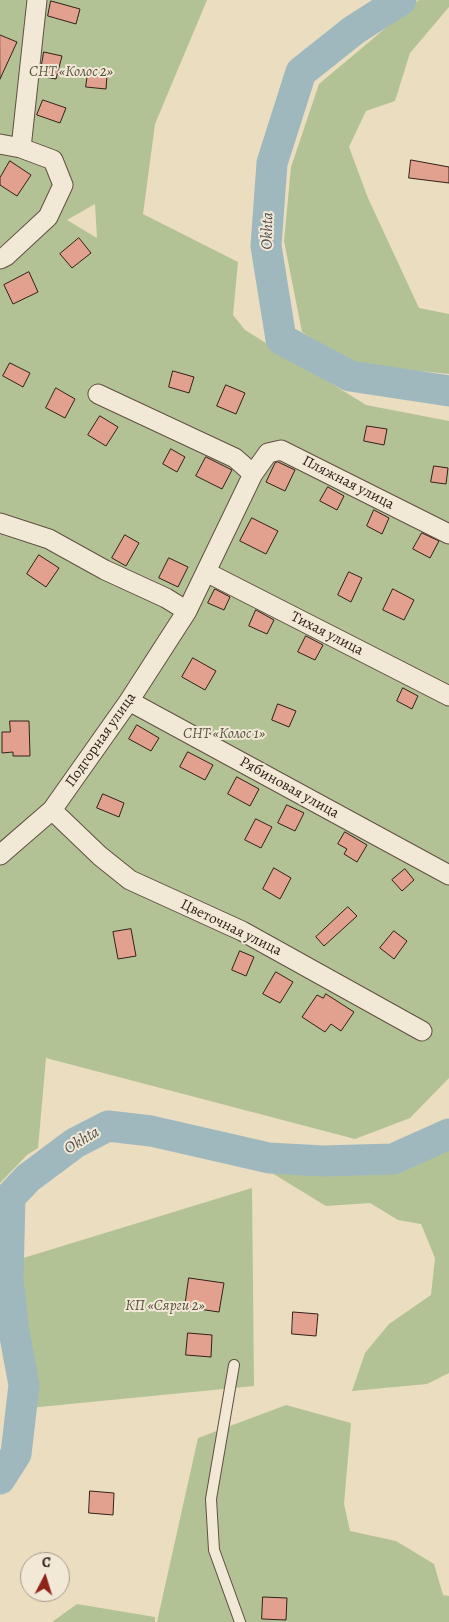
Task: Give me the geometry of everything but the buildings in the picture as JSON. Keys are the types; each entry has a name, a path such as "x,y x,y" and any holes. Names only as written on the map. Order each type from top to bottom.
{"street":[{"path":"22,148 37,0"},
{"path":"0,144 22,148 53,160 63,185 48,217 6,256 0,258"},
{"path":"98,394 235,458 253,474"},
{"name":"Пляжная улица","path":"253,474 268,453 281,450 449,534"},
{"name":"Подгорная улица","path":"0,856 52,810 129,701 187,611 253,474"},
{"path":"0,523 49,539 105,570 166,598 187,611"},
{"name":"Тихая улица","path":"206,572 449,696"},
{"name":"Рябиновая улица","path":"129,701 449,875"},
{"name":"Цветочная улица","path":"52,810 100,856 130,880 242,931 422,1031"}],"lane":[{"path":"234,1365 211,1499 214,1550 240,1622"}],"green space":[{"name":"СНТ «Колос 1»","path":"0,0 207,0 155,124 143,214 238,262 233,315 245,330 366,405 449,421 449,1078 410,1118 355,1139 46,1058 38,1148 27,1155 0,1183","holes":["95,204 97,238 67,220"]},
{"path":"419,0 449,0 449,7 410,53 395,101 366,111 349,147 368,198 419,308 449,314 449,374 352,364 302,332 284,241 291,167 319,84"},
{"path":"449,1147 449,1373 427,1384 352,1391 365,1353 389,1324 431,1295 435,1258 421,1224 398,1220 370,1203 326,1206 267,1170 319,1174 395,1174"},
{"name":"КП «Сярги 2»","path":"252,1188 254,1386 29,1408 20,1259"},
{"path":"286,1405 351,1423 344,1504 350,1531 396,1541 434,1564 443,1595 449,1596 449,1622 157,1622 198,1438"},
{"path":"77,1604 155,1617 155,1622 52,1622"}],"waterway":[{"name":"Okhta","path":"401,0 354,30 301,72 272,163 266,246 281,339 350,376 449,391"},
{"name":"Okhta","path":"0,1479 16,1454 24,1385 14,1331 8,1279 10,1197 28,1178 75,1143 108,1126 151,1131 269,1158 323,1161 393,1159 449,1134"}],"park label":[{"name":"СНТ «Колос 2»","path":"71,72"}]}
